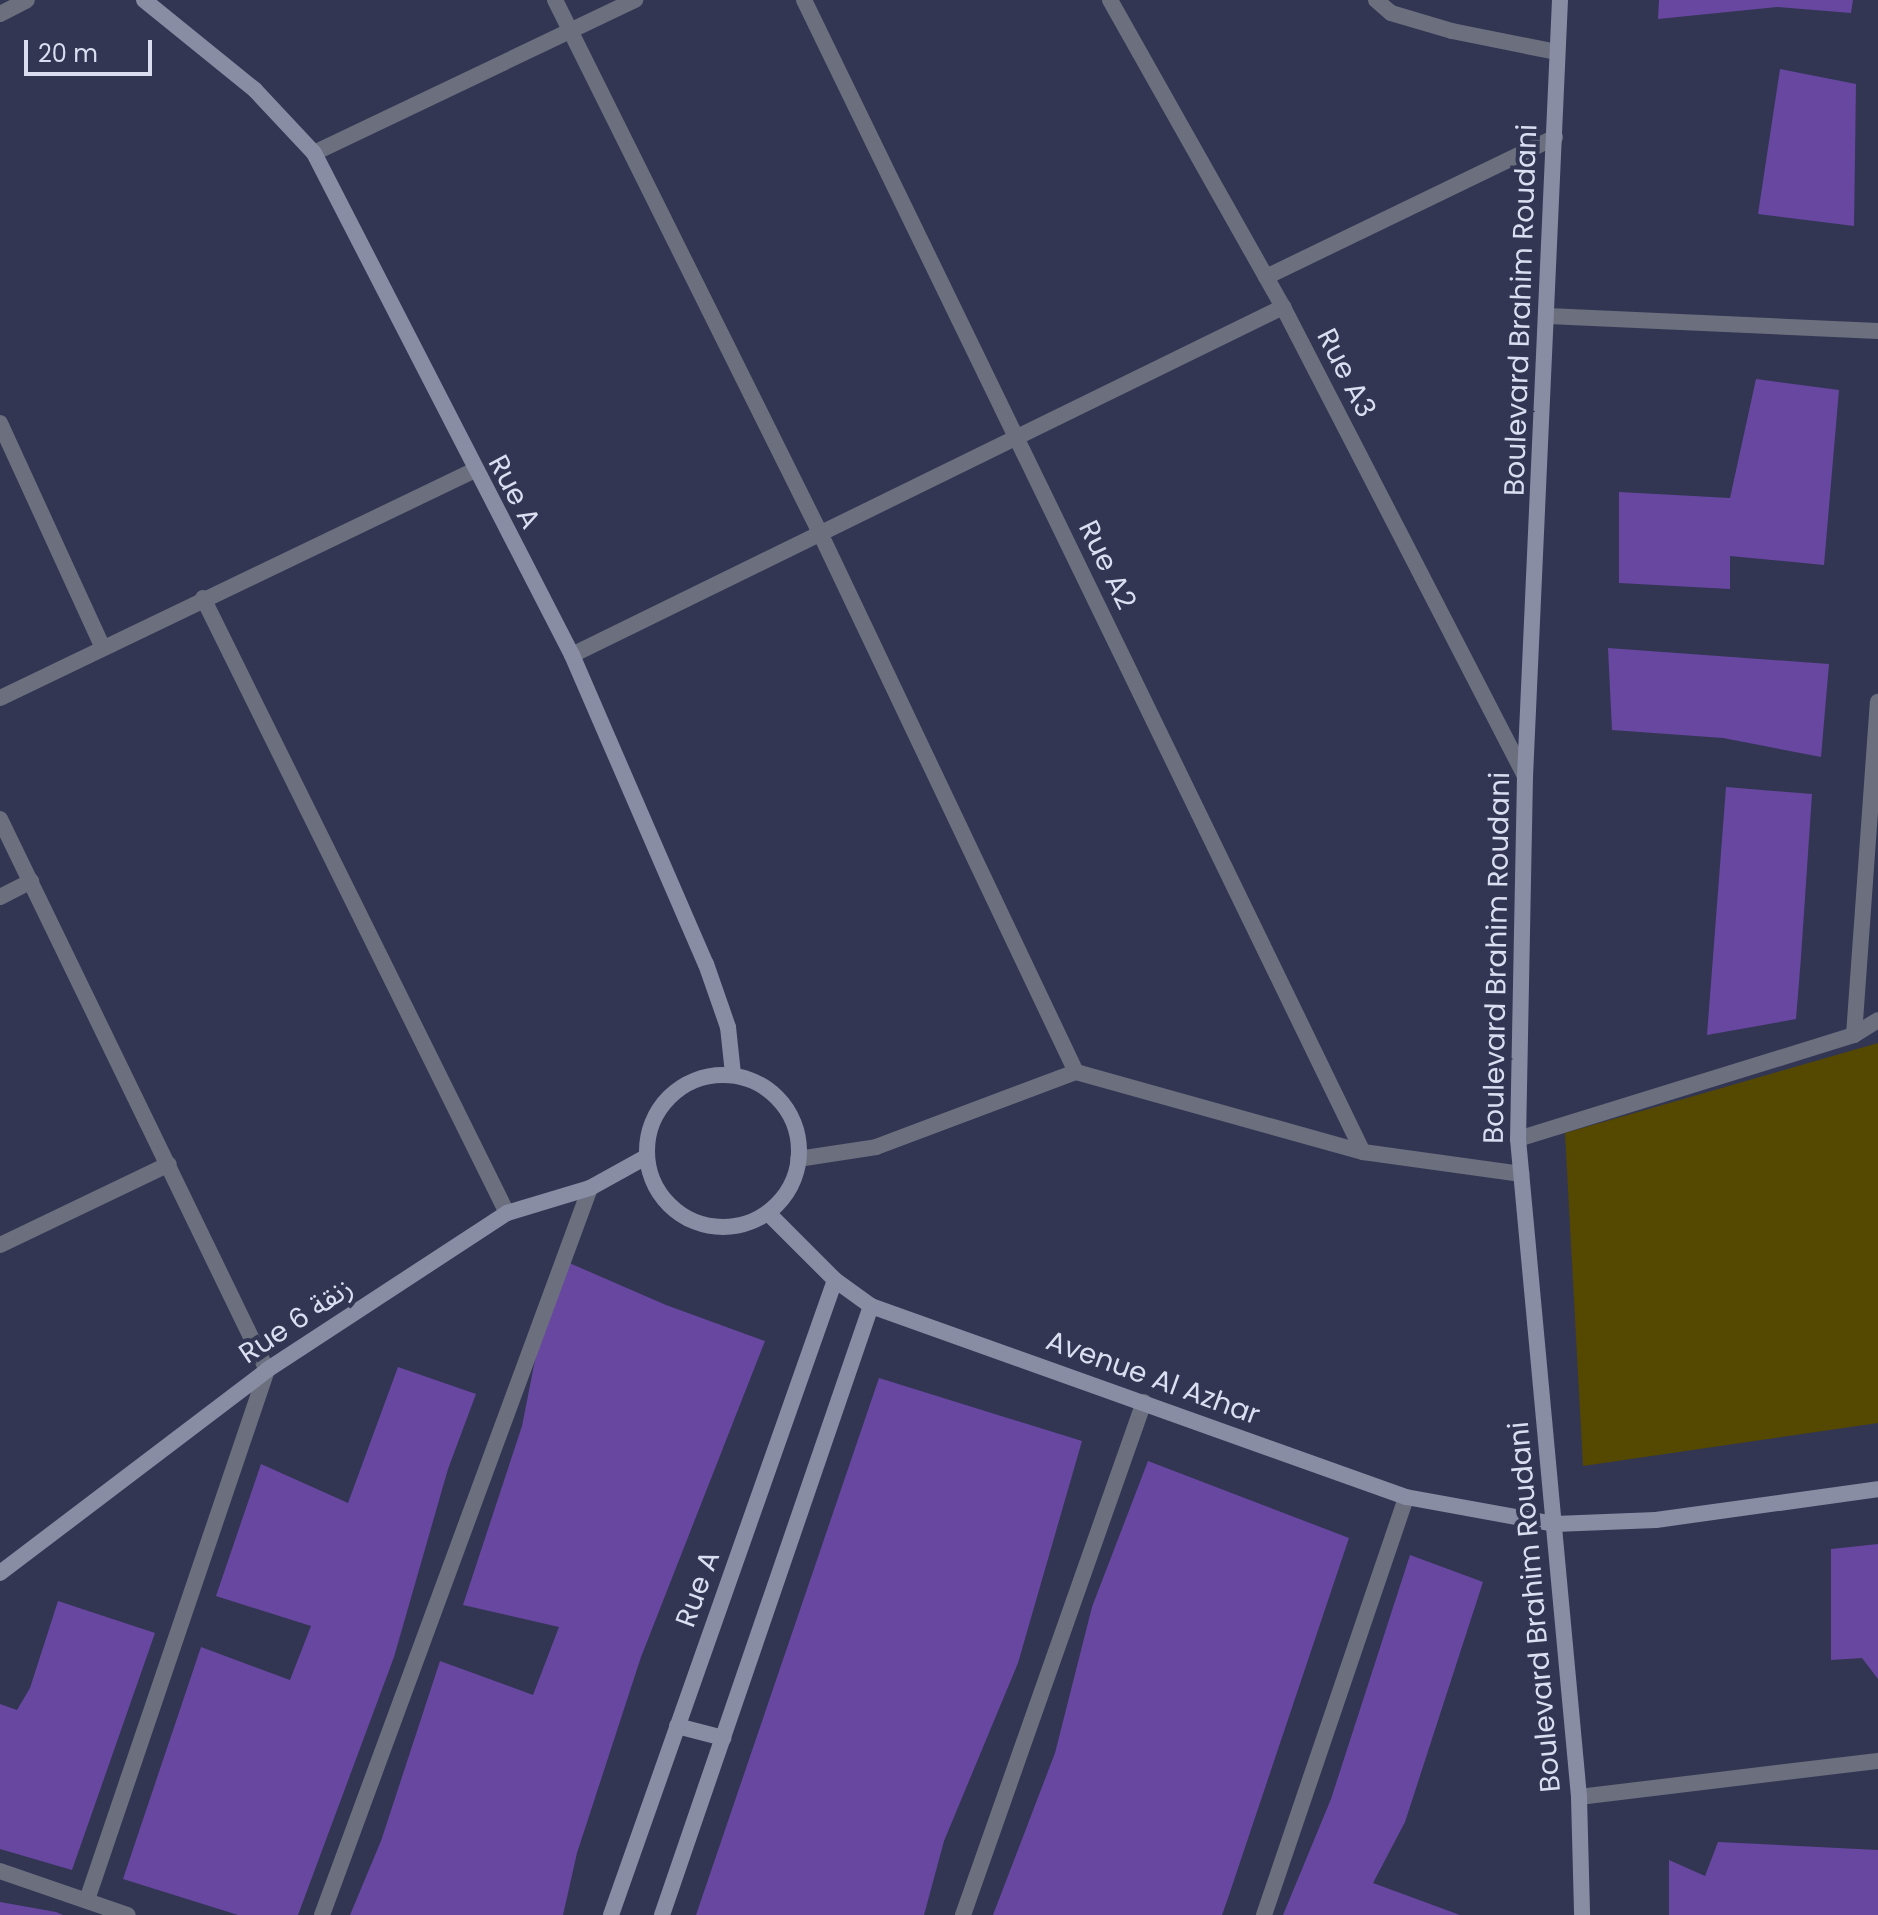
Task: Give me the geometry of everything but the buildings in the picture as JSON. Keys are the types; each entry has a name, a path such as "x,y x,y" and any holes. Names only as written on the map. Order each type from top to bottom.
{"street":[{"path":"0,14 27,0"},
{"name":"Rue A","path":"144,0 255,90 314,153 473,471 572,655 706,964 728,1027 733,1074"},
{"path":"555,0 821,535 1076,1072"},
{"path":"314,153 635,0"},
{"name":"Rue A2","path":"804,0 1363,1152"},
{"name":"Rue A3","path":"1110,0 1283,307 1525,776"},
{"path":"1376,0 1391,13 1452,31 1556,52"},
{"name":"Boulevard Brahim Roudani","path":"1560,0 1525,776 1518,1139 1579,1797 1582,1915"},
{"path":"1266,277 1555,137"},
{"path":"572,655 1017,440 1283,307"},
{"path":"1548,316 1878,331"},
{"path":"0,423 103,648"},
{"path":"0,698 473,471"},
{"path":"203,598 507,1213"},
{"path":"1854,1035 1878,702"},
{"path":"0,819 267,1370 87,1900"},
{"path":"0,897 31,881"},
{"path":"1518,1139 1854,1035 1878,1020"},
{"path":"798,1159 876,1147 1076,1072 1363,1152 1521,1174"},
{"path":"733,1074 756,1081 790,1113 798,1159 793,1180 768,1213 744,1224 717,1228 691,1221 668,1205 653,1183 646,1157 648,1134 670,1095 689,1082 733,1074"},
{"name":"Rue 6 زنقة","path":"0,1573 267,1370 507,1213 590,1188 646,1157"},
{"path":"0,1245 169,1164"},
{"path":"322,1915 590,1188"},
{"name":"Avenue Al Azhar","path":"768,1213 835,1280 871,1306 1406,1497 1555,1524 1656,1520 1878,1489"},
{"name":"Rue A","path":"611,1915 835,1280"},
{"path":"662,1915 871,1306"},
{"path":"963,1915 1144,1402"},
{"path":"1264,1915 1406,1497"},
{"path":"677,1726 723,1738"},
{"path":"1579,1797 1878,1761"},
{"path":"0,1871 128,1915"}],"shaded area":[{"path":"1878,1043 1878,1423 1583,1466 1565,1133"}]}
